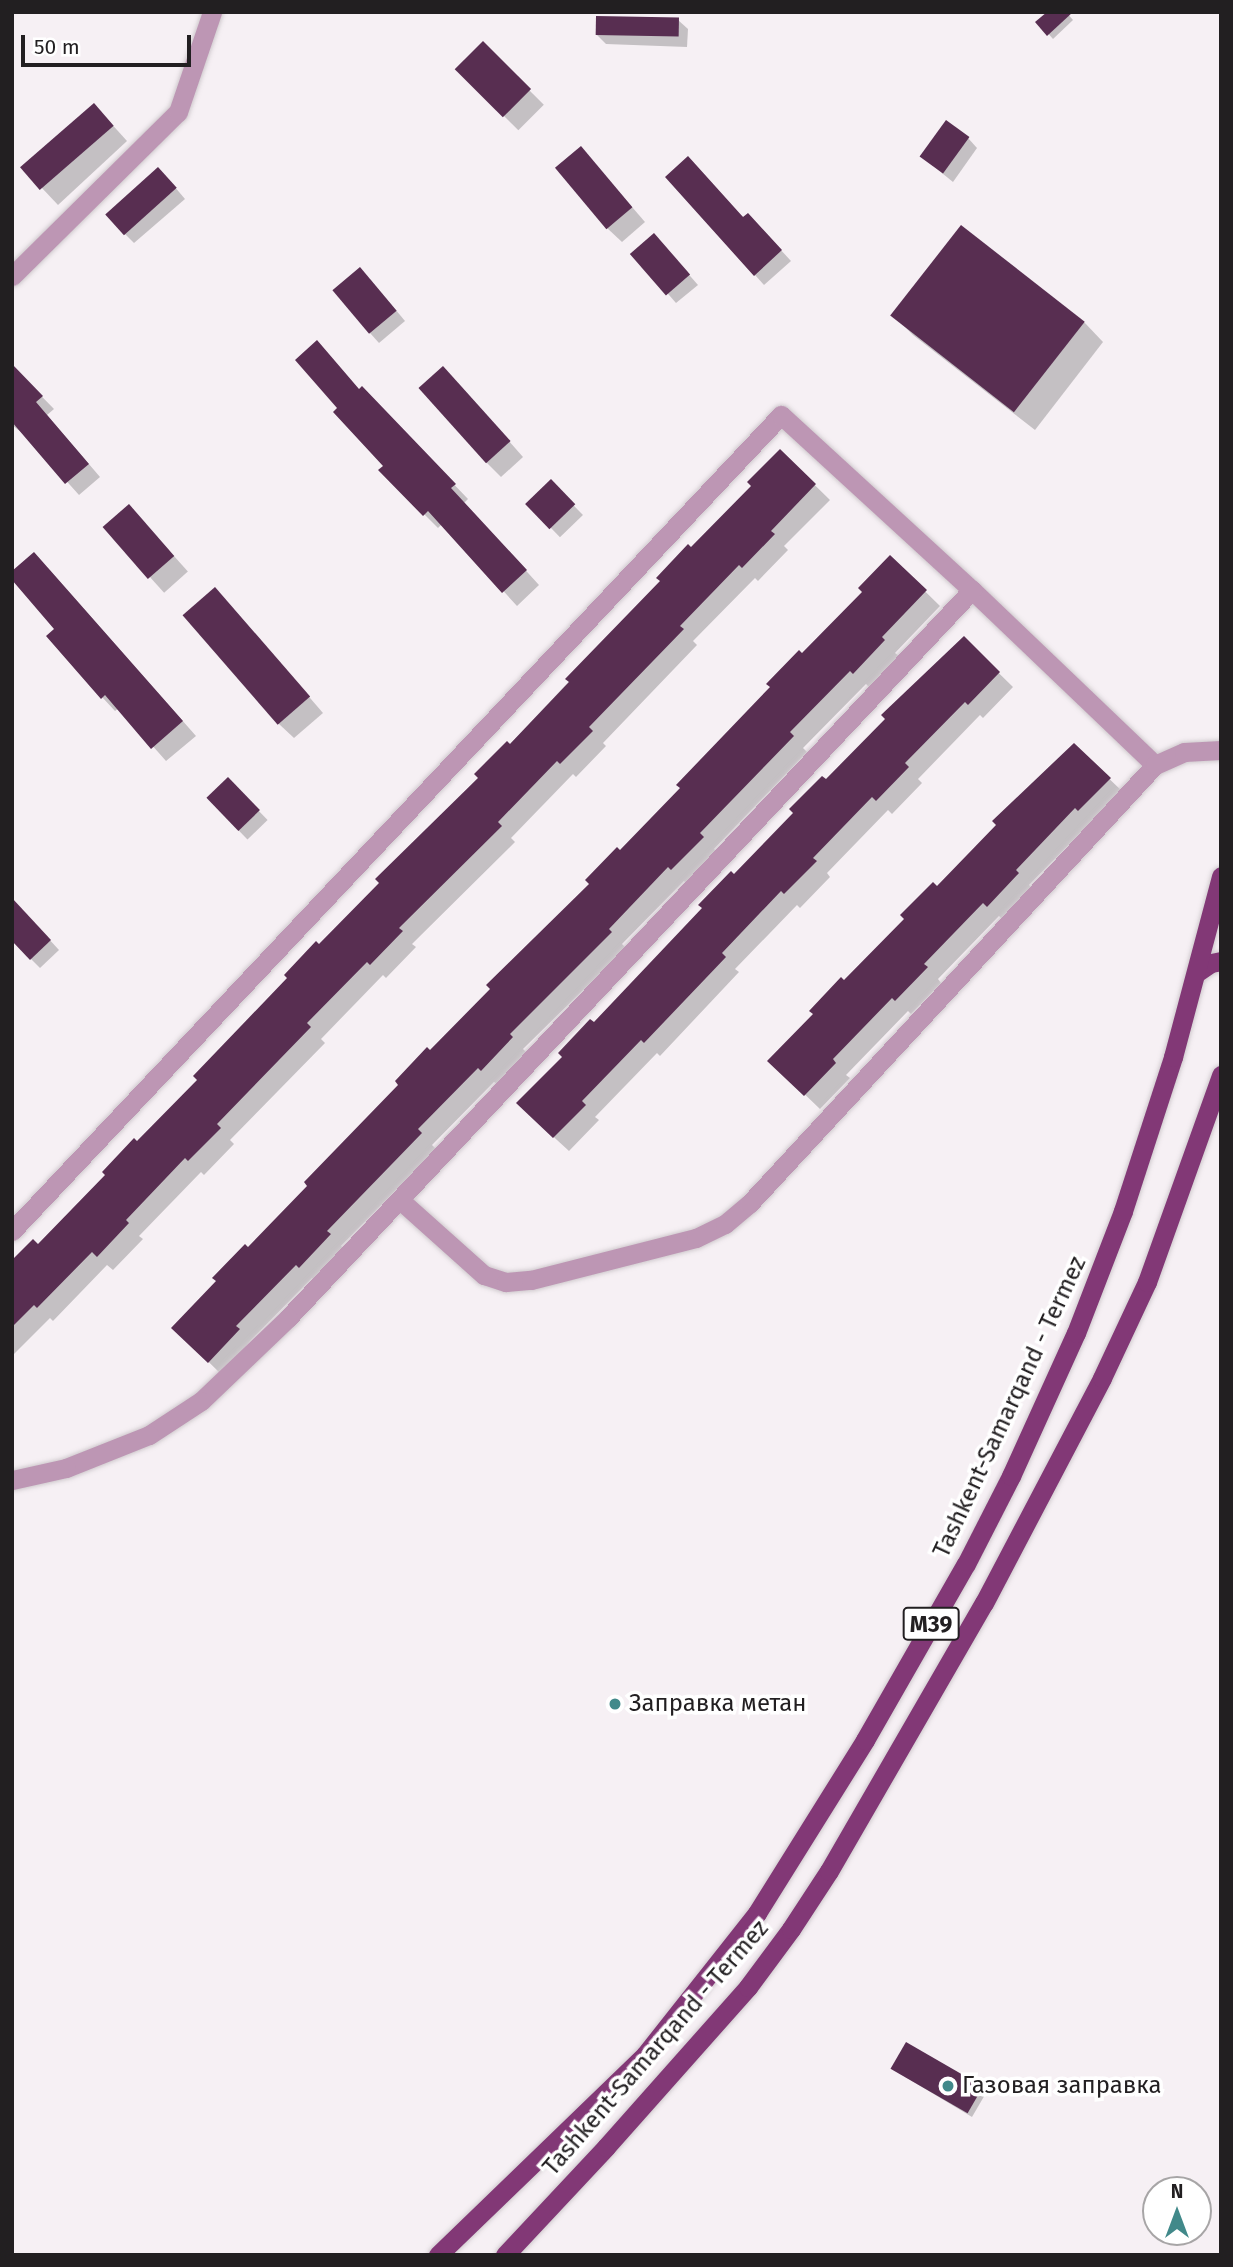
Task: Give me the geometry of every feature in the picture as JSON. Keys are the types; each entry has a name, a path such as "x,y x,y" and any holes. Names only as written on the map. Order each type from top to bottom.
{"highway":[{"name":"Tashkent-Samarqand - Termez","path":"438,2255 645,2055 757,1913 865,1740 966,1564 1011,1476 1076,1333 1124,1211 1173,1057 1221,876"},
{"path":"1196,974 1211,962 1221,961"},
{"name":"Tashkent-Samarqand - Termez","path":"505,2255 597,2157 748,1987 829,1871 984,1603 1102,1378 1147,1282 1221,1075"}],"street":[{"path":"12,276 178,112 212,12"},
{"path":"12,1231 781,415 972,590 1155,765"},
{"path":"12,1480 66,1468 149,1435 201,1401 288,1318 972,590"},
{"path":"400,1200 484,1275 506,1282 531,1280 696,1238 726,1224 749,1204 1155,765 1184,752 1221,750"}],"building":[{"path":"1047,12 1073,12 1047,36 1035,22"},
{"path":"596,16 679,17 679,36 596,35"},
{"path":"483,41 531,89 503,117 455,69"},
{"path":"94,103 114,126 40,190 20,167"},
{"path":"946,120 969,137 943,173 920,156"},
{"path":"581,146 632,207 606,229 555,168"},
{"path":"688,156 743,217 748,213 782,250 754,276 665,177"},
{"path":"158,167 177,188 124,235 105,215"},
{"path":"961,225 1085,322 1014,412 890,316"},
{"path":"654,233 690,275 666,296 630,254"},
{"path":"360,267 397,311 369,334 332,290"},
{"path":"317,340 359,389 362,386 456,484 451,488 527,570 502,593 428,511 423,516 378,470 383,466 333,412 337,408 295,360"},
{"path":"12,364 43,396 36,402 89,464 65,484 12,422"},
{"path":"443,366 511,441 486,463 418,388"},
{"path":"780,449 816,484 771,531 775,534 742,568 739,565 680,626 684,629 589,727 593,731 560,764 557,761 498,822 502,826 399,928 403,931 370,965 367,962 307,1023 311,1027 217,1124 221,1128 188,1161 185,1158 126,1220 129,1223 97,1257 92,1252 37,1308 34,1305 12,1327 12,1260 33,1239 38,1244 105,1175 102,1172 134,1138 137,1141 197,1080 193,1076 287,978 284,975 316,941 319,944 379,883 375,879 478,778 474,774 507,741 510,744 569,682 565,679 660,581 656,578 688,544 691,547 751,486 747,482"},
{"path":"551,479 575,504 549,529 525,504"},
{"path":"129,504 174,556 148,579 103,527"},
{"path":"34,552 183,721 151,749 105,695 101,699 46,636 54,629 12,580 12,571"},
{"path":"890,555 927,590 882,637 885,640 853,674 850,671 790,732 794,736 700,833 704,837 671,870 668,867 609,929 612,932 510,1034 513,1037 481,1071 478,1068 418,1129 422,1133 327,1231 331,1234 299,1268 296,1265 236,1326 240,1329 208,1363 171,1328 216,1281 212,1278 245,1244 248,1247 307,1186 304,1182 398,1085 395,1081 427,1047 430,1050 490,989 486,985 589,884 585,880 617,847 620,850 680,788 676,785 770,687 766,684 799,650 802,653 862,592 858,588"},
{"path":"215,587 310,696 278,725 183,615"},
{"path":"964,636 1000,672 968,705 965,702 905,763 909,767 876,801 872,797 813,858 817,861 784,894 781,891 722,953 726,957 644,1043 641,1040 582,1101 586,1105 553,1138 516,1103 562,1057 558,1053 590,1019 594,1022 702,908 698,905 731,871 734,874 793,813 789,809 822,776 826,779 885,719 881,715"},
{"path":"1074,743 1111,778 1078,811 1075,808 1016,870 1019,873 987,907 983,903 924,964 928,967 895,1001 892,998 833,1059 836,1063 804,1096 767,1061 813,1014 809,1011 841,977 844,980 904,919 900,915 933,882 937,886 996,825 992,821"},
{"path":"228,777 260,810 238,831 206,798"},
{"path":"12,898 51,940 30,960 12,941"},
{"path":"906,2042 983,2086 968,2113 891,2069"}],"place":[{"name":"Заправка метан","path":"615,1704"},
{"name":"Газовая заправка","path":"948,2086"}]}
